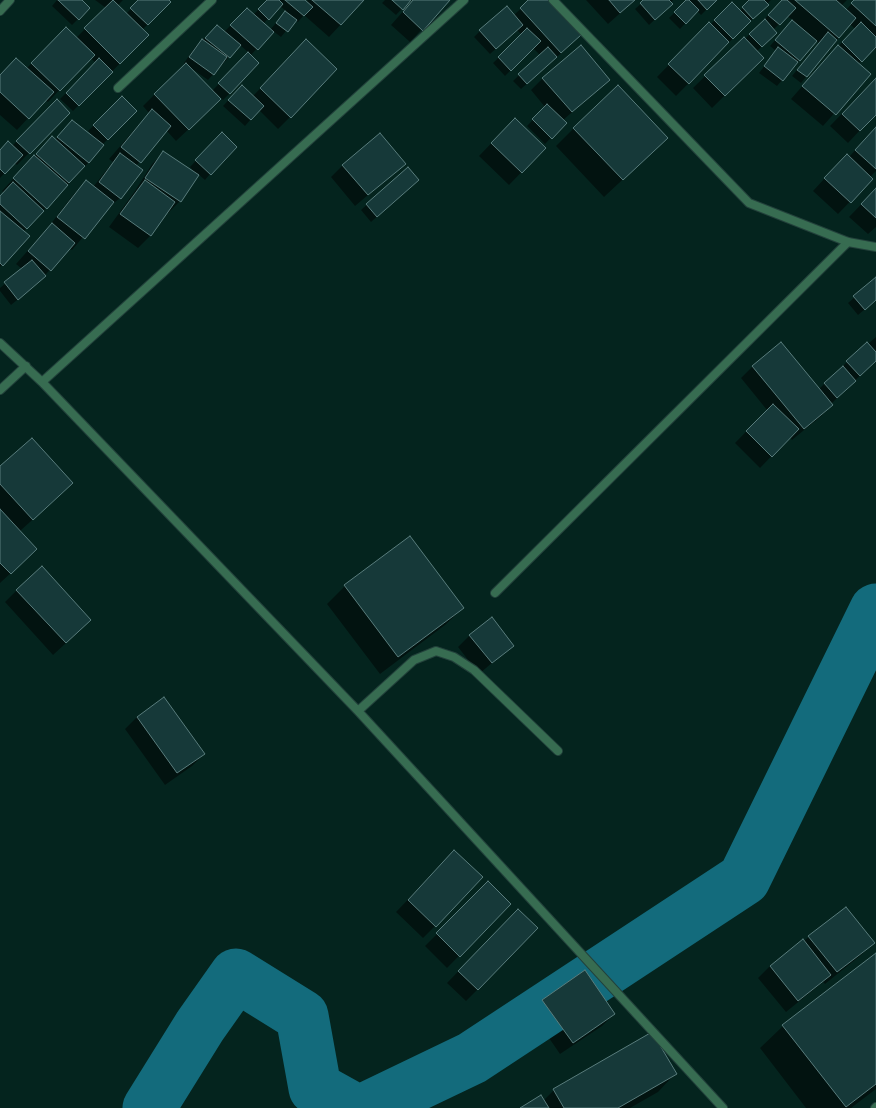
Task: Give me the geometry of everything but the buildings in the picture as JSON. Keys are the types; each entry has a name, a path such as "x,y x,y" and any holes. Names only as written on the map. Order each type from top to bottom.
{"street":[{"path":"0,11 10,0"},
{"path":"118,88 212,0"},
{"path":"42,382 464,0"},
{"path":"553,0 748,203 848,242 876,247"},
{"path":"495,593 848,242"},
{"path":"0,343 42,382 358,711 723,1108"},
{"path":"0,390 26,366"},
{"path":"358,711 414,660 436,652 454,657 474,670 558,751"}],"waterway":[{"path":"368,1108 472,1058 744,879 876,610"},
{"path":"149,1108 200,1026 236,975 302,1016 315,1088 351,1108"}]}
